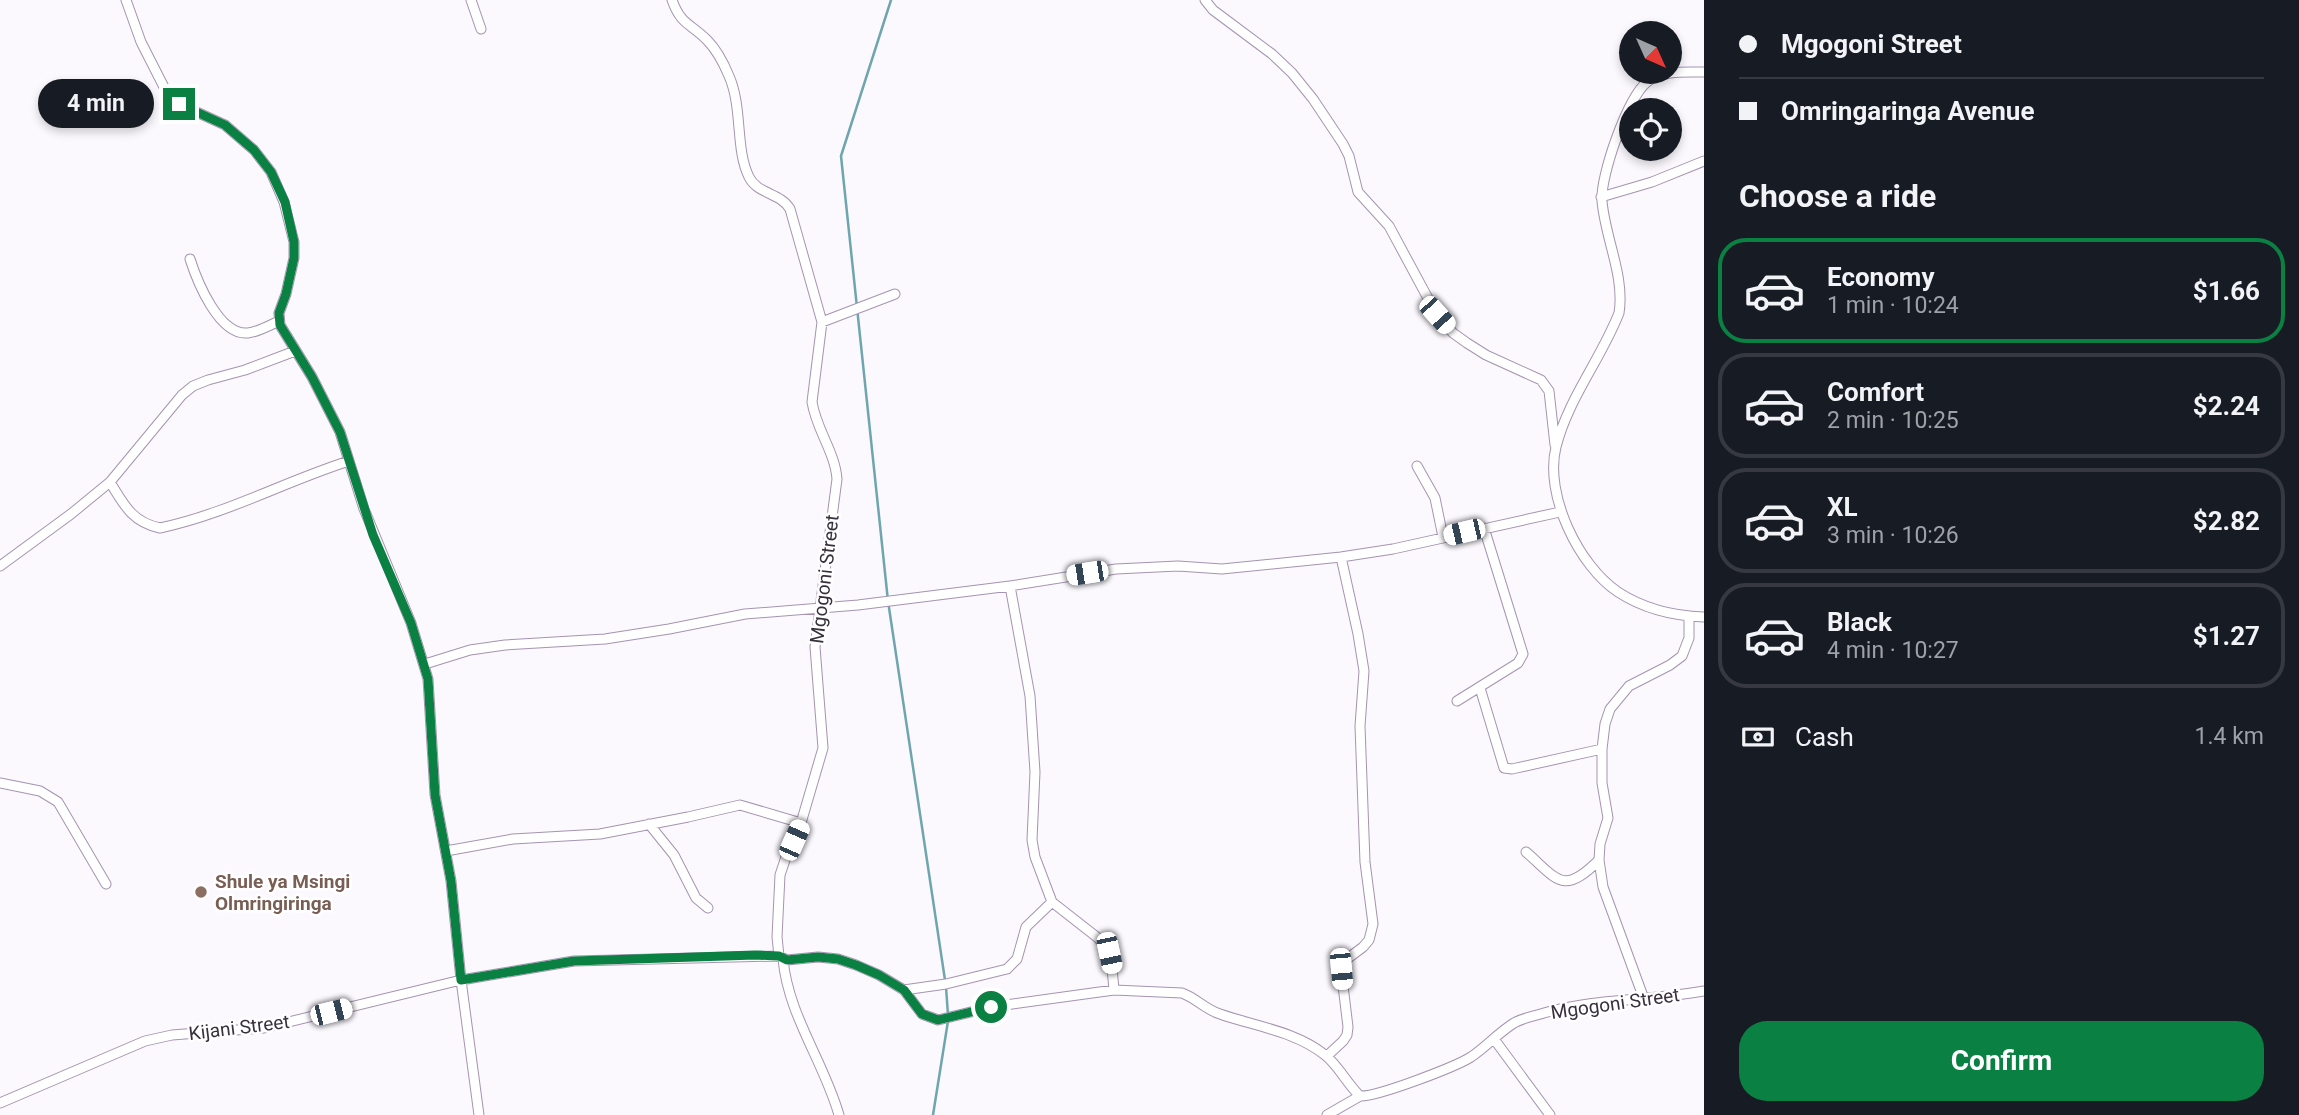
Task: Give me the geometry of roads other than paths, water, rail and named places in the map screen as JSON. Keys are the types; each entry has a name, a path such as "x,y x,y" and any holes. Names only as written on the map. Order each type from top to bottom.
{"street":[{"path":"127,0 141,43 169,97 188,109 214,119 239,136 264,161 279,187 294,242 291,276 279,321 335,423 373,535 411,623 425,664 430,692 430,748 435,795 454,906 461,980 480,1115"},
{"path":"471,0 481,29"},
{"name":"Mgogoni Street","path":"672,0 681,19 706,39 728,72 739,115 745,168 757,188 783,201 790,209 822,322 812,402 813,412 836,468 837,479 815,647 823,748 801,823 780,876 777,937 791,999 825,1075 839,1115"},
{"path":"1205,0 1213,10 1272,54 1314,99 1349,156 1358,192 1388,226 1437,315 1466,343 1546,384 1549,391 1560,512 1577,546 1598,573 1617,591 1661,612 1704,617"},
{"path":"1555,450 1575,399 1619,313 1618,285 1601,197 1616,139 1628,109 1648,81 1678,72 1704,72"},
{"path":"1601,197 1652,182 1704,161"},
{"path":"190,259 205,296 227,324 238,332 247,333 279,321"},
{"path":"822,322 895,294"},
{"path":"0,566 110,482 182,395 193,386 295,351"},
{"path":"110,482 131,514 160,528 238,504 349,461"},
{"path":"1417,466 1435,498 1443,537"},
{"path":"425,664 470,650 505,645 605,639 746,614 858,606 1116,569 1178,566 1222,569 1341,557 1393,549 1560,512"},
{"path":"1457,701 1518,663 1523,654 1484,528"},
{"path":"1327,1056 1347,1035 1341,969 1343,963 1369,940 1373,924 1365,862 1360,726 1364,671 1341,557"},
{"path":"1010,586 1030,696 1035,772 1032,840 1039,870 1052,902 1106,946 1114,990"},
{"path":"1644,999 1603,887 1599,860 1600,844 1608,818 1602,783 1602,749 1609,709 1629,686 1682,656 1689,638 1689,617"},
{"path":"1480,688 1502,765 1507,770 1602,749"},
{"path":"0,783 40,791 58,802 106,884"},
{"path":"446,851 513,839 589,836 740,805 801,823"},
{"path":"649,824 679,862 696,898 708,908"},
{"path":"1526,852 1553,876 1568,883 1586,873 1599,860"},
{"path":"904,990 946,984 1007,969 1017,959 1026,927 1052,902"},
{"path":"781,958 838,959 879,975 904,990 922,1014 938,1020 991,1007 1114,990 1182,993 1217,1014 1257,1024 1306,1043 1327,1056 1360,1096"},
{"name":"Kijani Street","path":"0,1103 145,1041 172,1035 264,1028 461,980 574,961 781,958"},
{"name":"Mgogoni Street","path":"1327,1115 1360,1096 1381,1093 1456,1065 1523,1019 1566,1007 1704,991"},
{"path":"1494,1039 1550,1115"}],"waterway":[{"path":"891,0 841,156 888,601 945,980"},
{"path":"946,987 948,1015"},
{"path":"933,1115 948,1021"}],"place":[{"name":"Shule ya Msingi Olmringiringa","path":"201,892"}]}
